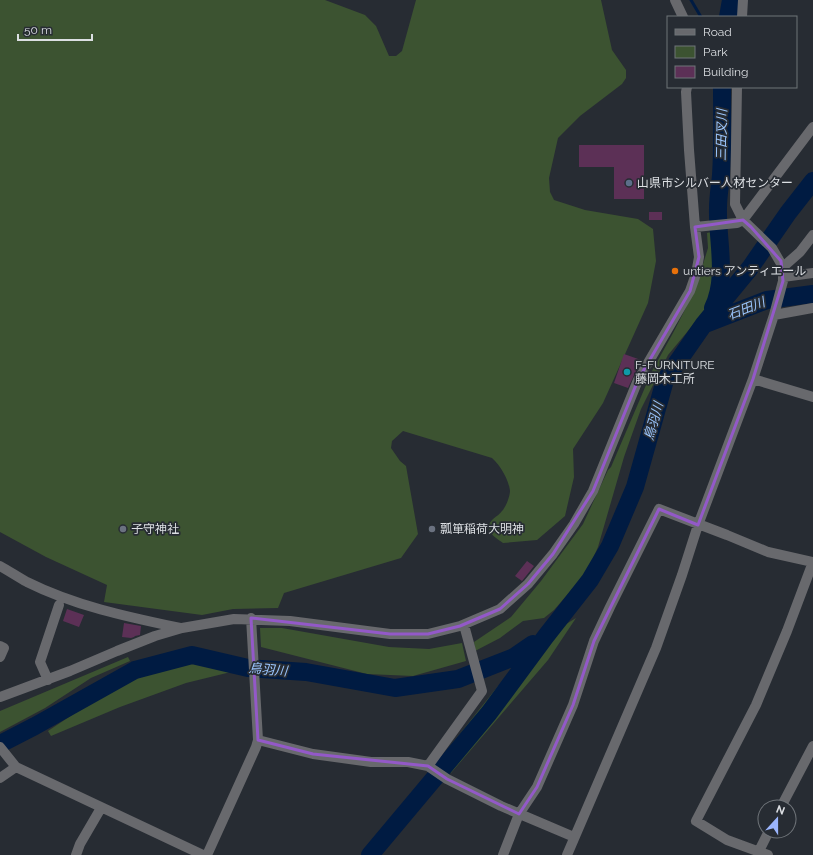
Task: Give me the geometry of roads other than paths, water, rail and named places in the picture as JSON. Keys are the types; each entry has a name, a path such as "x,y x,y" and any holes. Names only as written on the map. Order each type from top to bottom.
{"street":[{"path":"675,0 683,16"},
{"path":"742,16 743,0"},
{"path":"0,697 48,680 155,636 182,628 234,618 290,621 390,634 428,634 464,625 500,609 528,584 553,554 574,524 593,491 638,380 690,291 696,274 699,256 689,150 687,88"},
{"path":"567,855 656,648 698,525 753,378 775,312 783,279 782,264 772,248 744,223 735,204 737,88"},
{"path":"697,227 744,223 813,127"},
{"path":"782,264 800,252 813,235"},
{"path":"783,279 813,273"},
{"path":"775,312 813,308"},
{"path":"753,378 813,397"},
{"path":"504,855 519,814 537,787 573,705 594,641 659,509 768,552 813,562 787,631 756,705 696,821 727,840 757,853 768,855"},
{"path":"0,566 27,582 86,605 119,615 182,628"},
{"path":"48,680 40,662 59,605"},
{"path":"207,855 258,740 251,620"},
{"path":"428,766 482,691 464,625"},
{"path":"0,646 4,648 0,657"},
{"path":"258,740 313,754 371,762 408,762 428,766 447,779 519,814 574,837"},
{"path":"785,799 813,746"},
{"path":"0,747 13,763 101,808 203,855"},
{"path":"0,778 13,763"},
{"path":"76,855 80,844 101,808"},
{"path":"757,853 765,839"}],"waterway":[{"path":"691,0 700,16"},
{"name":"三田叉川","path":"728,16 731,0"},
{"name":"三田叉川","path":"713,308 720,284 721,271 718,208 722,153 722,88"},
{"name":"鳥羽川","path":"370,855 489,713 590,580 610,546 635,487 665,380 704,324 750,268 788,213 813,181"},
{"name":"石田川","path":"705,324 767,300 813,294"},
{"name":"鳥羽川","path":"0,744 135,670 192,655 248,668 306,672 395,688 458,679 514,657 533,644"}],"place":[{"name":"山県市シルバー人材センター","path":"629,183"},
{"name":"untiers アンティエール","path":"675,271"},
{"name":"F-FURNITURE 藤岡木工所","path":"627,372"},
{"name":"子守神社","path":"123,529"},
{"name":"瓢箪稲荷大明神","path":"432,529"}]}
